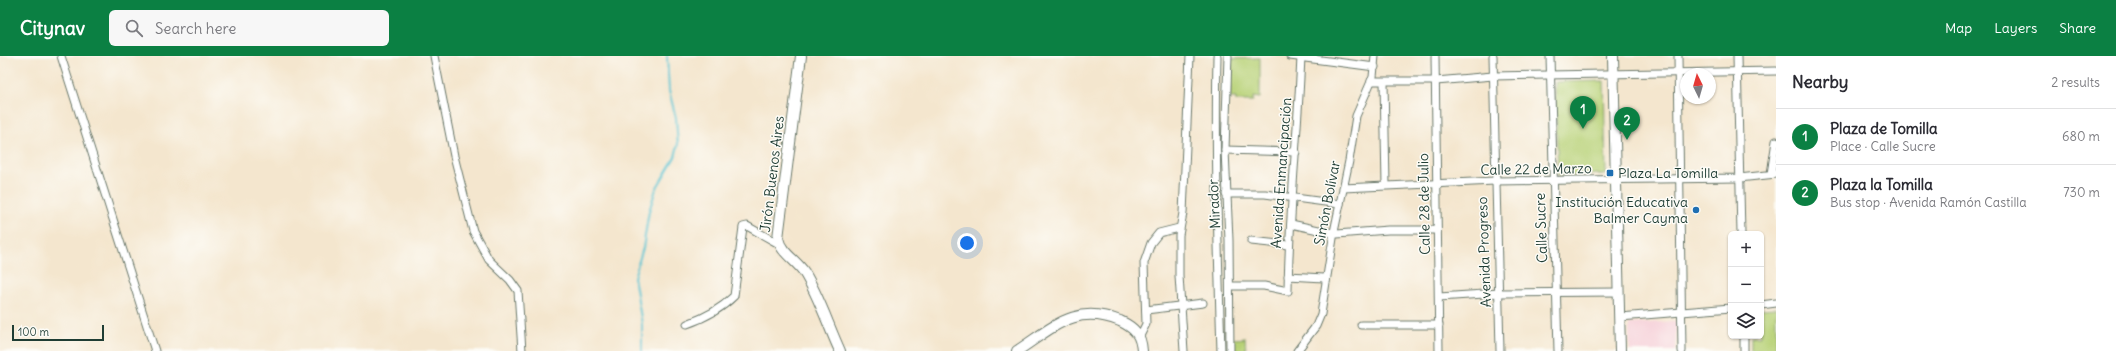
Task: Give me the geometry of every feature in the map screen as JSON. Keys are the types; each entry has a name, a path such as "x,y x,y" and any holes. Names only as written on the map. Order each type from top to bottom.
{"street":[{"path":"61,56 156,351"},
{"path":"434,56 454,156 473,231 489,260 510,280 518,291 522,351"},
{"name":"Jirón Buenos Aires","path":"801,56 778,233 779,244 797,262 807,277 840,351"},
{"path":"1184,351 1179,228 1183,213 1190,56"},
{"name":"Mirador","path":"1217,56 1216,175 1221,351"},
{"name":"Mirador","path":"1228,56 1225,150 1230,286 1230,351"},
{"path":"1290,56 1375,67"},
{"name":"Simón Bolívar","path":"1297,351 1316,326 1321,314 1334,232 1356,116 1371,81 1375,67 1375,56"},
{"name":"Calle 28 de Julio","path":"1435,56 1439,351"},
{"name":"Avenida Progreso","path":"1493,56 1500,351"},
{"name":"Calle Sucre","path":"1550,56 1558,351"},
{"path":"1613,56 1620,351"},
{"path":"1678,56 1682,351"},
{"path":"1737,56 1741,231"},
{"name":"Avenida Enmancipación","path":"1230,286 1264,286 1288,291 1288,245 1294,198 1301,57"},
{"path":"1371,81 1436,81 1493,76 1737,73 1776,71"},
{"path":"1384,82 1386,185"},
{"path":"1774,174 1776,141"},
{"path":"1225,150 1296,152"},
{"name":"Calle 22 de Marzo","path":"1343,188 1495,181 1553,182 1739,178 1774,174"},
{"path":"1226,194 1265,194 1340,204"},
{"path":"1291,224 1334,232 1337,234 1388,230 1437,230"},
{"path":"687,324 699,320 726,304 734,296 742,227 747,226 779,244"},
{"path":"1140,336 1146,324 1144,263 1151,243 1159,233 1179,228"},
{"path":"1251,241 1288,245"},
{"path":"1288,276 1324,278 1326,281"},
{"path":"1438,297 1498,293 1556,294 1619,292"},
{"path":"1146,310 1203,303"},
{"path":"1764,305 1776,304"},
{"path":"1620,318 1728,308"},
{"path":"1017,351 1069,318 1082,314 1095,314 1113,318 1133,328 1140,336 1142,351"},
{"path":"1361,325 1439,325"},
{"path":"1744,339 1744,351"}],"shaded area":[{"path":"1676,321 1676,351 1630,351 1629,324"}],"green space":[{"path":"1260,58 1260,98 1253,97 1253,101 1236,101 1236,98 1230,98 1231,59"},
{"path":"1604,81 1606,174 1558,176 1555,82"},
{"path":"1776,308 1776,351 1751,351 1751,339 1764,339 1764,309"},
{"path":"1245,338 1246,351 1234,351 1233,339"}],"waterway":[{"path":"642,351 642,324 634,277 643,248 649,211 656,189 675,157 678,145 676,118 669,91 667,56"}],"place":[{"name":"Plaza de Tomilla","path":"1583,129"},
{"name":"Plaza la Tomilla","path":"1627,140"},
{"name":"Plaza La Tomilla","path":"1610,173"},
{"name":"Institución Educativa Balmer Cayma","path":"1696,210"}]}
